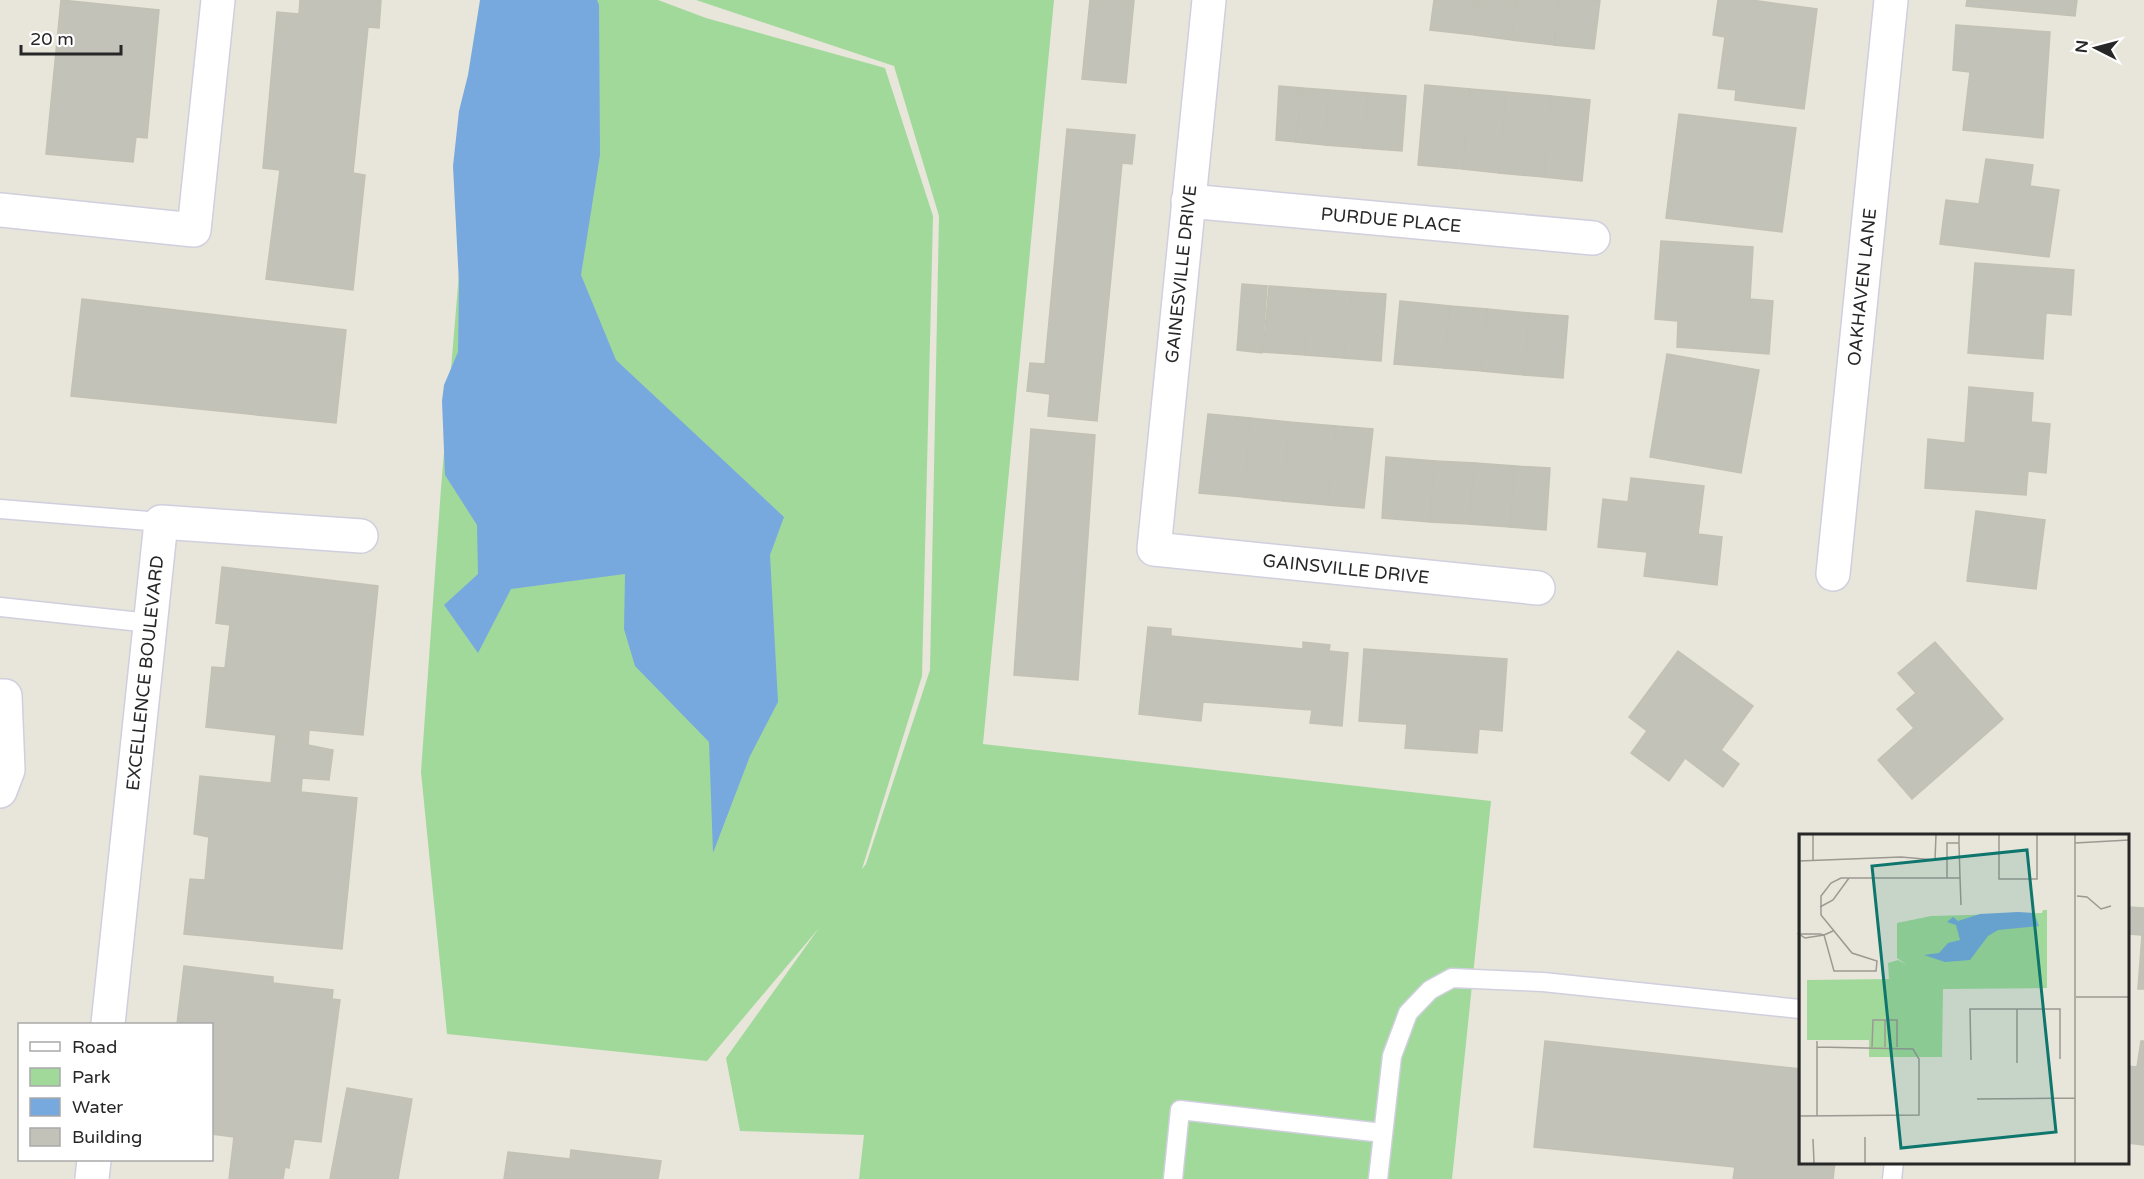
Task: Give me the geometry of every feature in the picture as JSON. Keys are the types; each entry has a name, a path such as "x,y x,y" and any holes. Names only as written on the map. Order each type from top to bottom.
{"street":[{"path":"0,210 194,231 218,0"},
{"name":"GAINESVILLE DRIVE","path":"1154,549 1209,0"},
{"name":"OAKHAVEN LANE","path":"1833,574 1891,0"},
{"name":"PURDUE PLACE","path":"1188,201 1593,238"},
{"path":"161,522 361,536"},
{"name":"EXCELLENCE BOULEVARD","path":"108,1023 161,522"},
{"name":"GAINSVILLE DRIVE","path":"1154,549 1538,588"},
{"path":"0,696 5,696 8,770 0,791"},
{"path":"92,1179 94,1161"}],"lane":[{"path":"0,509 161,522"},
{"path":"0,607 150,623"},
{"path":"1378,1179 1392,1056 1408,1013 1430,990 1452,978 1543,982 1799,1009"},
{"path":"1173,1179 1180,1110 1383,1133"},
{"path":"1892,1179 1894,1164"}],"green space":[{"path":"482,0 658,0 706,18 885,68 933,216 922,676 862,869 866,864 930,670 939,216 894,66 696,0 1054,0 983,744 1491,801 1452,1179 859,1179 864,1135 740,1131 726,1058 819,928 707,1061 447,1034 421,772 441,488"}],"water":[{"path":"480,0 597,0 599,5 600,155 581,275 616,360 784,517 770,555 778,702 750,756 713,853 709,742 635,666 624,629 625,574 511,589 478,653 444,605 478,574 477,525 445,475 442,401 444,385 458,352 459,284 453,166 459,111 468,75"}],"building":[{"path":"61,0 159,10 147,138 136,137 133,162 46,154"},
{"path":"300,0 381,0 379,28 368,27 353,173 365,175 353,290 266,279 280,170 263,168 277,12 299,14"},
{"path":"1090,0 1134,0 1126,83 1082,79"},
{"path":"1434,0 1478,0 1475,35 1430,30"},
{"path":"1478,0 1516,0 1512,40 1475,35"},
{"path":"1516,0 1559,0 1554,45 1512,40"},
{"path":"1559,0 1600,0 1594,49 1554,45"},
{"path":"1718,0 1751,0 1817,9 1804,109 1735,100 1736,90 1718,88 1725,37 1713,35"},
{"path":"1967,0 2077,0 2075,16 1966,6"},
{"path":"1956,25 2050,32 2043,138 1963,130 1970,72 1953,70"},
{"path":"1425,85 1470,89 1463,169 1418,165"},
{"path":"1279,86 1302,88 1296,142 1276,140"},
{"path":"1302,88 1329,90 1325,145 1296,142"},
{"path":"1470,89 1506,92 1499,173 1463,169"},
{"path":"1329,90 1368,93 1363,148 1325,145"},
{"path":"1506,92 1551,96 1544,177 1499,173"},
{"path":"1368,93 1406,96 1402,151 1363,148"},
{"path":"1551,96 1590,100 1582,181 1544,177"},
{"path":"1679,114 1796,128 1782,232 1666,218"},
{"path":"1067,129 1135,135 1132,164 1122,163 1097,421 1048,416 1050,394 1027,391 1030,363 1045,364"},
{"path":"1986,159 2033,165 2030,186 2059,190 2049,257 1940,244 1946,200 1979,204"},
{"path":"1661,241 1753,247 1750,299 1773,301 1769,354 1677,347 1678,321 1655,319"},
{"path":"1975,263 2074,270 2071,315 2046,313 2043,359 1968,353"},
{"path":"1242,284 1267,286 1262,353 1237,350"},
{"path":"1269,286 1310,289 1305,355 1263,352"},
{"path":"1310,289 1352,292 1344,358 1305,355"},
{"path":"1352,292 1386,294 1381,361 1344,358"},
{"path":"82,299 346,330 336,423 71,396"},
{"path":"1400,301 1450,306 1444,368 1394,364"},
{"path":"1450,306 1487,309 1482,371 1444,368"},
{"path":"1487,309 1529,313 1524,375 1482,371"},
{"path":"1529,313 1568,316 1563,378 1524,375"},
{"path":"1667,354 1759,370 1741,473 1650,457"},
{"path":"1969,387 2033,393 2031,422 2050,424 2046,473 2028,471 2026,495 1925,488 1928,439 1965,443"},
{"path":"1208,414 1250,418 1244,497 1199,493"},
{"path":"1250,418 1289,422 1283,501 1244,497"},
{"path":"1289,422 1336,426 1328,505 1283,501"},
{"path":"1336,426 1373,429 1364,508 1328,505"},
{"path":"1031,429 1095,435 1078,680 1014,675"},
{"path":"1386,457 1435,461 1430,522 1382,518"},
{"path":"1435,461 1475,463 1469,524 1430,522"},
{"path":"1475,463 1515,466 1510,527 1469,524"},
{"path":"1515,466 1550,468 1546,530 1510,527"},
{"path":"1631,478 1704,486 1698,534 1722,537 1717,585 1644,576 1647,552 1598,547 1603,499 1628,502"},
{"path":"1976,511 2045,520 2036,589 1967,581"},
{"path":"222,567 378,586 363,735 309,730 308,745 333,750 329,780 302,778 301,792 357,798 342,949 184,934 190,879 205,880 209,837 194,834 200,776 271,783 276,735 206,727 212,667 225,668 230,625 216,623"},
{"path":"1148,627 1171,629 1171,636 1303,649 1303,642 1330,645 1329,651 1348,653 1342,726 1310,723 1312,710 1203,702 1201,721 1139,714"},
{"path":"1935,642 2003,719 1912,799 1878,760 1914,728 1897,709 1916,693 1898,673"},
{"path":"1364,649 1507,659 1502,731 1479,729 1477,753 1405,748 1407,724 1359,721"},
{"path":"1678,651 1753,706 1721,750 1739,764 1723,787 1685,758 1669,781 1631,753 1647,731 1629,717"},
{"path":"2129,907 2144,908 2144,989 2138,989 2142,935 2129,934"},
{"path":"184,966 273,977 273,983 333,990 332,999 340,1000 321,1142 294,1139 289,1168 285,1167 283,1179 229,1179 234,1137 213,1134 213,1023 177,1023"},
{"path":"1545,1041 1799,1069 1799,1164 1835,1164 1833,1179 1733,1179 1735,1167 1534,1147"},
{"path":"2141,1041 2144,1041 2144,1145 2129,1143 2131,1118 2129,1117 2129,1066 2137,1067"},
{"path":"347,1088 412,1099 398,1179 330,1179"},
{"path":"571,1150 661,1161 658,1179 504,1179 508,1152 570,1159"}]}
